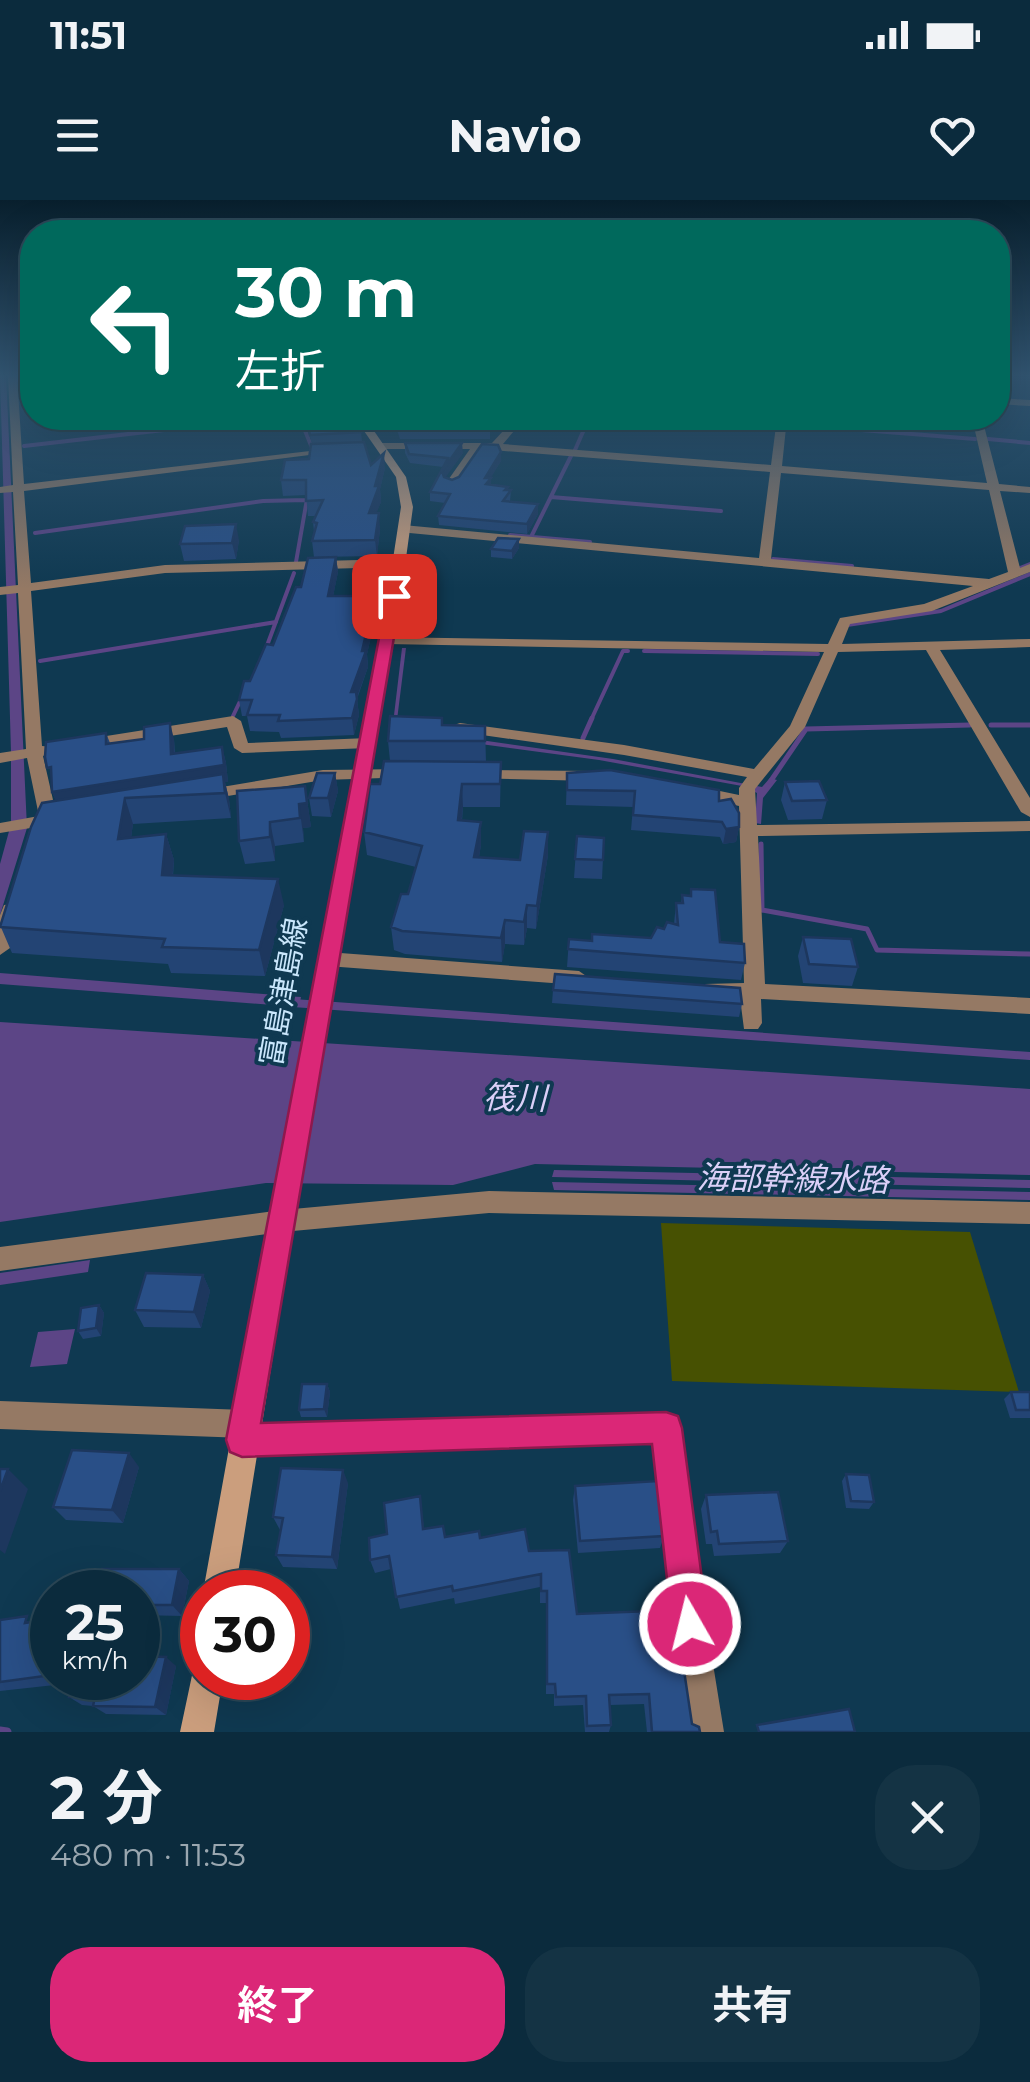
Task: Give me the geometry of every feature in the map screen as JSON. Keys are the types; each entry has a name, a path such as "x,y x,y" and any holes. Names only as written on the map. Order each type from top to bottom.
{"main road":[{"name":"富島津島線","path":"222,1570 243,1432 388,640 406,493 400,477 376,448"},
{"path":"198,1732 203,1700"}],"street":[{"path":"8,446 18,755 37,826"},
{"path":"376,448 452,446"},
{"path":"452,484 477,446"},
{"path":"501,446 1030,490"},
{"path":"766,561 779,446"},
{"path":"984,446 1016,574"},
{"path":"8,489 348,450"},
{"path":"403,529 993,583"},
{"path":"11,590 165,569 398,563"},
{"path":"752,1023 747,831 750,787 797,727 845,621 928,608 1030,568"},
{"path":"388,640 832,648 1030,644"},
{"path":"930,645 1030,812"},
{"path":"374,716 391,719"},
{"path":"18,755 233,721 242,748 368,742"},
{"path":"438,725 624,750 750,787"},
{"path":"186,798 281,780 418,774"},
{"path":"456,775 609,776"},
{"path":"682,788 750,787"},
{"path":"4,828 37,826 69,816"},
{"path":"747,831 1030,826"},
{"path":"0,948 16,894"},
{"path":"0,958 4,960 0,967"},
{"path":"328,960 596,980"},
{"path":"693,987 1030,1006"},
{"path":"0,1260 282,1220 489,1202 1030,1213"},
{"path":"0,1415 243,1432 666,1428 706,1732"}],"green space":[{"path":"661,1223 970,1232 1019,1392 672,1381"}],"water":[{"path":"2,446 9,446 27,828 0,915 0,864 11,824"},
{"path":"402,648 406,648 396,728 613,759 762,787 770,778 777,780 763,798 761,824 755,823 757,793 742,786 599,760 392,732"},
{"path":"0,973 301,997 299,1007 0,984"},
{"name":"筏川","path":"0,1022 1030,1089 1030,1175 535,1164 453,1185 266,1183 0,1222"},
{"name":"海部幹線水路","path":"554,1170 1030,1180 1030,1188 552,1177"},
{"path":"552,1182 1030,1192 1030,1200 554,1190"},
{"path":"90,1260 88,1272 0,1285 0,1273"},
{"path":"75,1329 67,1364 30,1367 38,1332"}],"building":[{"path":"311,446 365,446 371,465 384,453 375,486 379,486 369,513 379,513 375,540 312,541 317,523 313,522 323,500 306,501 306,480 281,480 285,460 309,459"},
{"path":"406,446 460,446 442,471 444,477 452,480 459,477 480,446 499,446 501,452 485,478 491,478 486,484 511,490 503,501 538,504 527,524 438,516 450,494 430,492 448,458 409,454"},
{"path":"236,524 232,543 180,544 185,526"},
{"path":"498,538 519,539 512,551 491,549"},
{"path":"336,557 328,596 375,596 362,651 366,651 351,692 356,692 357,699 352,718 278,721 280,715 247,715 252,700 239,700 244,681 250,681 266,644 273,645 296,587 301,587 308,558"},
{"path":"390,716 442,718 442,725 485,726 485,741 388,741"},
{"path":"170,723 171,754 222,747 224,765 52,792 46,742 106,733 106,744 144,739 144,727"},
{"path":"384,761 501,762 500,784 462,784 458,820 481,822 474,857 520,860 524,831 548,832 537,906 527,905 524,922 505,920 501,938 391,927 401,894 408,894 422,846 364,832 370,784 380,784"},
{"path":"610,770 719,790 719,801 731,799 739,813 739,827 726,829 722,822 633,815 635,791 567,790 567,773"},
{"path":"317,773 335,773 328,798 309,798"},
{"path":"223,774 225,793 125,798 118,839 166,834 162,875 278,879 259,950 162,947 165,939 0,927 42,803"},
{"path":"819,781 827,800 792,801 785,782"},
{"path":"305,786 307,803 299,804 300,818 270,822 270,837 239,841 237,791"},
{"path":"577,836 604,838 603,860 575,859"},
{"path":"691,889 715,890 720,942 744,944 745,963 568,949 569,939 592,941 592,934 651,938 657,927 664,929 667,922 678,925 676,903 683,903 682,895 691,896"},
{"path":"803,937 851,939 858,967 809,964"},
{"path":"555,974 740,988 742,1004 553,990"},
{"path":"146,1273 203,1275 194,1312 135,1310"},
{"path":"99,1305 96,1328 78,1331 81,1308"},
{"path":"302,1384 327,1384 324,1409 299,1410"},
{"path":"1011,1392 1030,1392 1030,1410 1016,1410"},
{"path":"72,1450 129,1453 112,1510 53,1507"},
{"path":"281,1468 343,1470 332,1557 276,1555 283,1518 273,1517"},
{"path":"0,1469 8,1469 0,1491"},
{"path":"846,1474 869,1475 874,1502 851,1501"},
{"path":"658,1481 664,1536 580,1541 575,1486"},
{"path":"778,1492 788,1541 719,1544 717,1531 711,1532 706,1495"},
{"path":"420,1496 423,1529 443,1526 445,1537 479,1531 480,1538 525,1529 529,1551 569,1550 577,1614 675,1610 692,1724 700,1732 652,1732 649,1694 609,1695 611,1725 587,1726 586,1696 556,1697 555,1684 547,1684 547,1591 541,1591 541,1574 453,1591 452,1586 396,1597 389,1556 370,1560 369,1538 387,1534 384,1503"},
{"path":"179,1569 172,1605 160,1605 160,1570 102,1570"},
{"path":"27,1616 30,1678 0,1682 0,1620"},
{"path":"160,1657 166,1657 160,1684"},
{"path":"94,1700 157,1700 155,1707 93,1706"},
{"path":"849,1709 855,1732 759,1732 757,1725"}],"waterway":[{"path":"531,537 571,456"},
{"path":"551,497 721,511"},
{"path":"296,562 307,499"},
{"path":"35,533 263,501 306,500"},
{"path":"510,535 531,537"},
{"path":"531,537 590,542"},
{"path":"773,559 852,566"},
{"path":"1020,568 1030,564"},
{"path":"276,622 294,573"},
{"path":"847,625 941,611 1030,574"},
{"path":"40,661 276,622"},
{"path":"265,651 276,622"},
{"path":"591,720 623,651 628,651"},
{"path":"644,651 818,654"},
{"path":"233,716 243,695"},
{"path":"583,738 592,718"},
{"path":"770,782 806,729 970,725"},
{"path":"991,725 1030,725"},
{"path":"761,844 762,910 867,929 877,950 1030,954"},
{"path":"293,1003 1030,1056"},
{"path":"0,1731 7,1732"}],"route":[{"path":"394,596 242,1440 666,1428 690,1624"}]}
